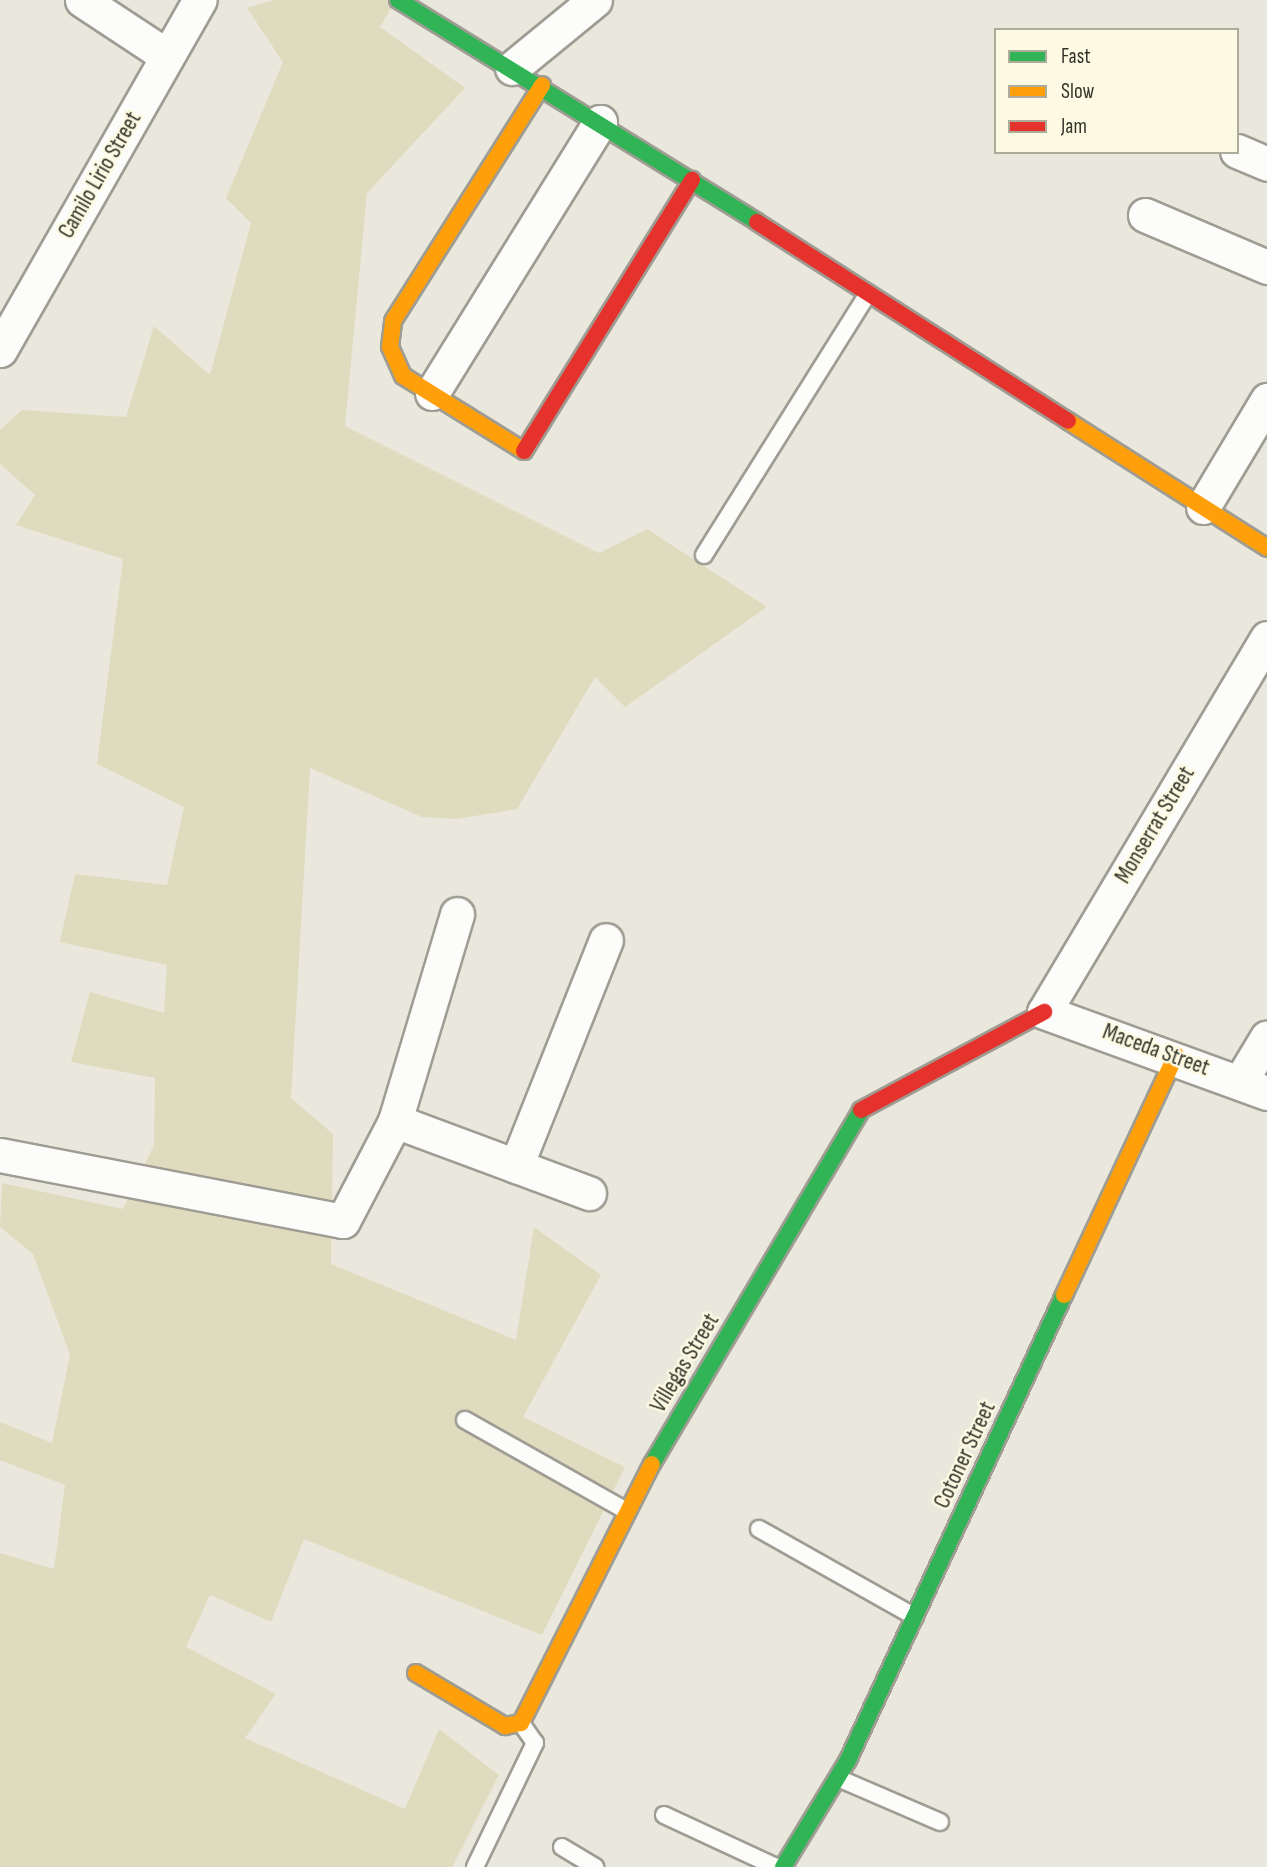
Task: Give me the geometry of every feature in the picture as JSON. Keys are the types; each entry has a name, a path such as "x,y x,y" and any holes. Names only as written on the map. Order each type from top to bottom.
{"street":[{"path":"82,0 167,56"},
{"name":"Camilo Lirio Street","path":"0,349 200,0"},
{"path":"398,0 542,85 1267,548"},
{"path":"512,68 595,0"},
{"path":"542,85 393,321 390,347 403,376 524,452 692,180"},
{"path":"432,394 600,122"},
{"path":"1239,152 1267,164"},
{"path":"1145,215 1267,267"},
{"path":"1203,508 1267,400"},
{"name":"Monserrat Street","path":"1044,1012 1267,638"},
{"path":"0,1155 343,1221 395,1121 457,914"},
{"path":"516,1166 606,940"},
{"name":"Maceda Street","path":"1044,1012 1176,1055 1254,1087"},
{"name":"Villegas Street","path":"521,1723 625,1510 864,1105 1044,1012"},
{"path":"1254,1087 1267,1037"},
{"name":"Cotoner Street","path":"783,1867 838,1777 1176,1055"},
{"path":"395,1121 589,1193"},
{"path":"416,1673 505,1726 521,1723"}],"lane":[{"path":"704,555 868,294"},
{"path":"465,1420 625,1510"},
{"path":"758,1529 915,1617"},
{"path":"475,1867 536,1743 521,1723"},
{"path":"838,1777 940,1822"},
{"path":"664,1815 776,1867"},
{"path":"562,1847 595,1867"}],"shaded area":[{"path":"274,0 396,0 380,27 465,88 367,193 345,426 599,553 647,529 767,607 625,707 595,677 517,809 456,819 422,817 310,768 291,1098 333,1134 331,1264 516,1340 534,1227 601,1275 523,1417 625,1467 542,1635 304,1539 271,1622 210,1595 186,1647 276,1694 245,1738 405,1809 439,1729 499,1775 452,1867 0,1867 0,1553 54,1569 65,1485 0,1460 0,1422 52,1443 70,1355 33,1254 0,1227 2,1183 123,1209 154,1145 155,1078 71,1062 90,992 164,1013 167,965 60,942 75,874 167,885 184,807 97,764 123,559 16,525 35,495 0,464 0,430 22,410 126,417 154,326 210,375 251,223 226,198 283,62 247,8"}],"traffic: fast":[{"path":"398,0 757,222"},
{"path":"652,1464 861,1110"},
{"path":"783,1867 848,1760 1064,1295"}],"traffic: slow":[{"path":"524,451 403,376 390,347 393,321 542,85"},
{"path":"1068,421 1267,548"},
{"path":"1064,1295 1176,1055"},
{"path":"416,1673 505,1726 521,1723 652,1464"}],"traffic: jam":[{"path":"524,451 692,180"},
{"path":"757,222 1068,421"},
{"path":"861,1110 1044,1012"}]}
